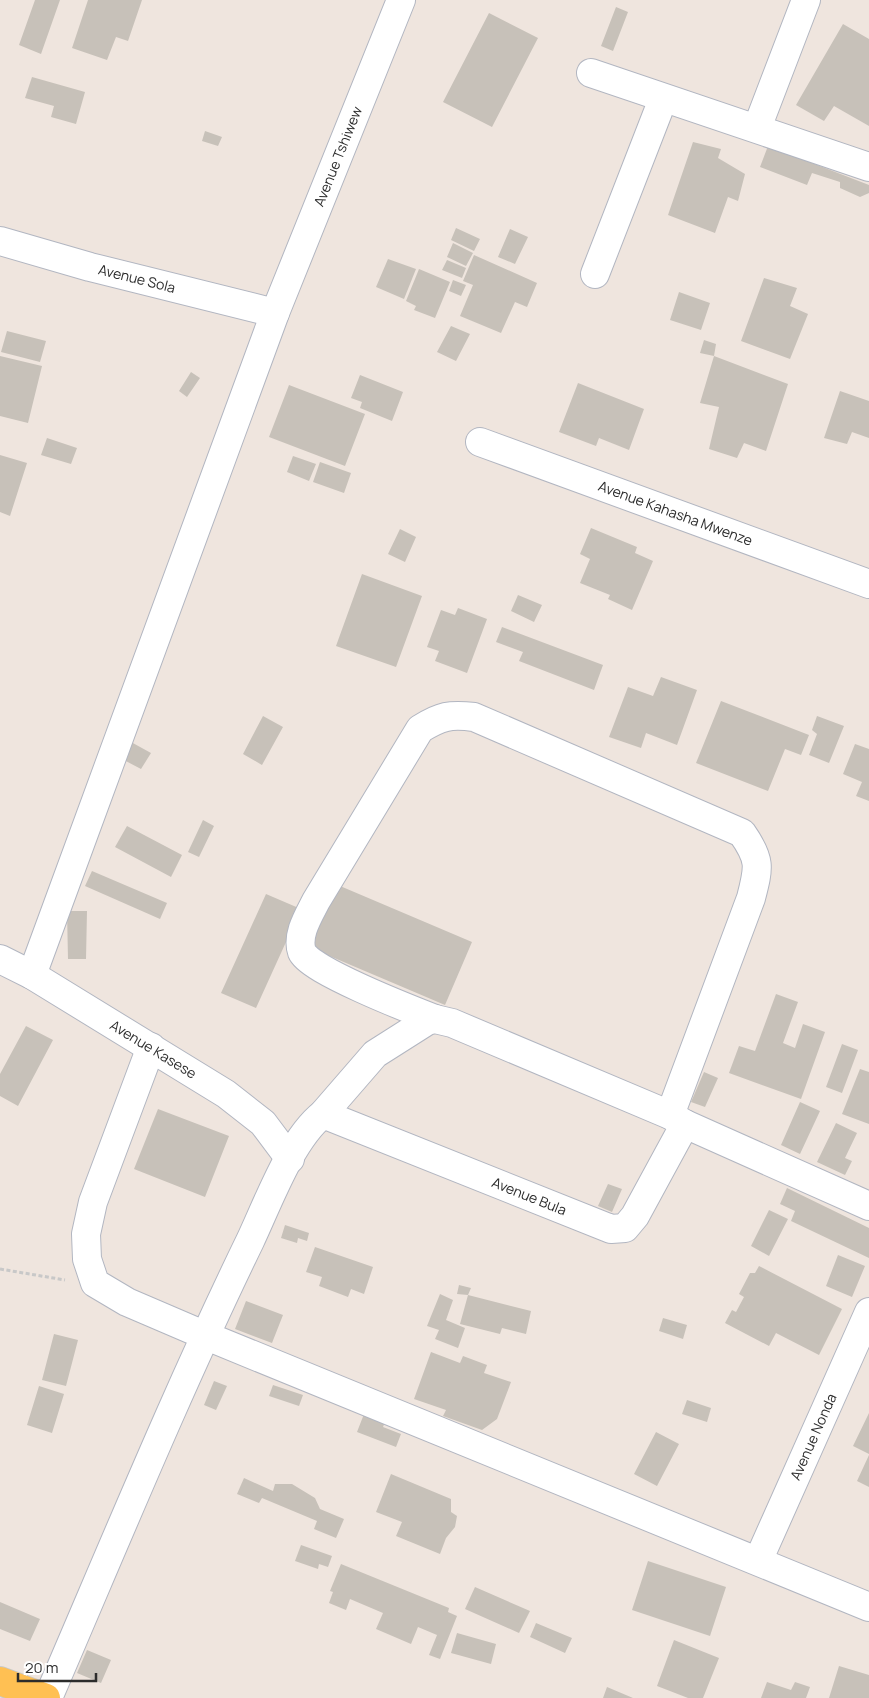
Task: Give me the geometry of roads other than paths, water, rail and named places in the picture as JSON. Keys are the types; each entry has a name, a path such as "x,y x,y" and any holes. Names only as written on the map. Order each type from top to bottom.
{"main road":[{"path":"0,1682 47,1698"}],"street":[{"name":"Avenue Tshiwew","path":"32,975 276,313 401,0"},
{"path":"757,128 806,0"},
{"path":"591,73 663,99 757,128 869,167"},
{"path":"594,274 663,99"},
{"name":"Avenue Sola","path":"0,241 90,267 276,313"},
{"name":"Avenue Kahasha Mwenze","path":"480,442 869,584"},
{"name":"Avenue Bula","path":"324,1114 610,1229 625,1228 635,1216 677,1119 751,898 759,869 754,849 742,833 474,718 456,715 439,718 420,729 316,901 306,922 300,943 302,954 315,964 363,989 435,1019 452,1023 677,1119"},
{"name":"Avenue Kasese","path":"0,959 32,975 226,1094 263,1123 290,1159"},
{"path":"47,1698 204,1335 304,1134 324,1114 375,1054 418,1024 435,1019"},
{"path":"150,1047 93,1202 86,1242 87,1259 96,1283 127,1302 204,1335 758,1560 869,1608"},
{"path":"677,1119 869,1206"},
{"name":"Avenue Nonda","path":"758,1560 869,1312"}]}
